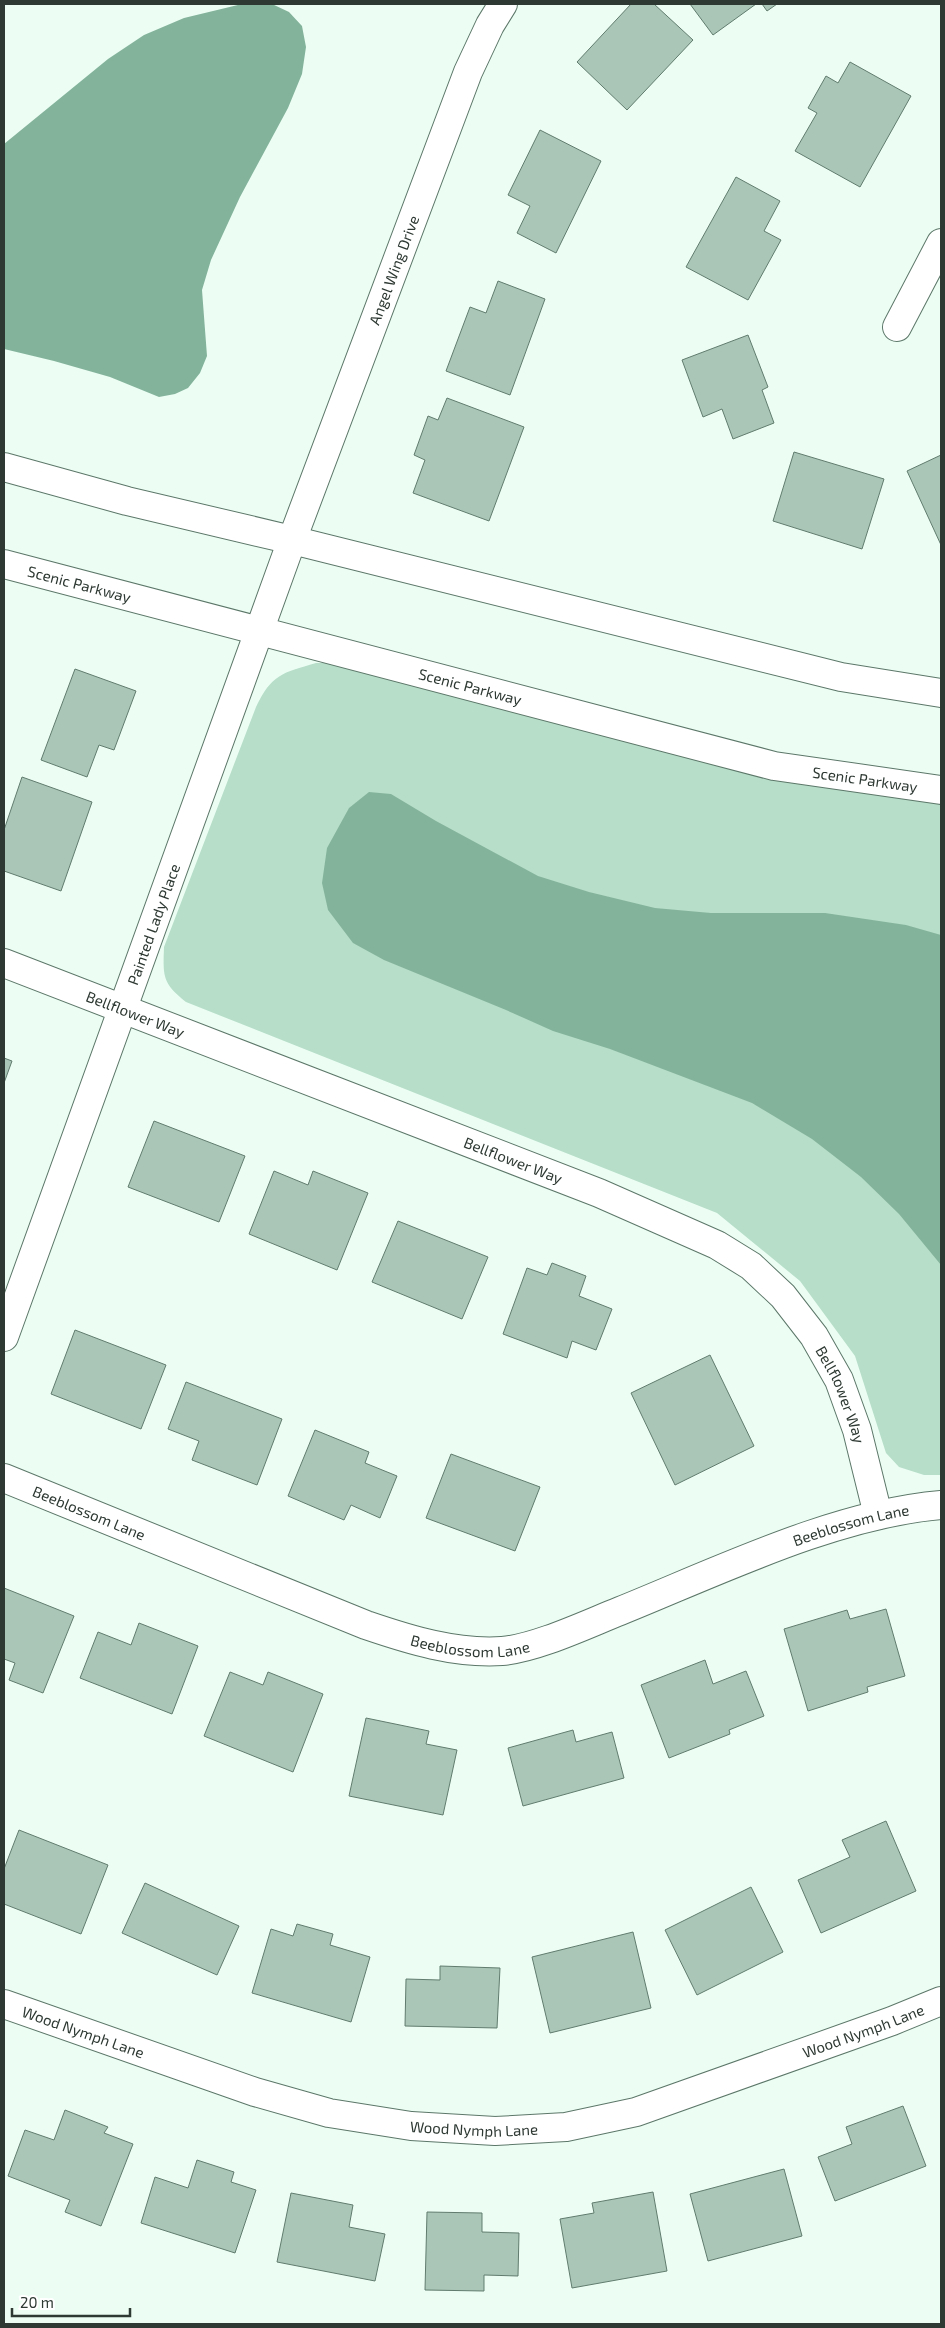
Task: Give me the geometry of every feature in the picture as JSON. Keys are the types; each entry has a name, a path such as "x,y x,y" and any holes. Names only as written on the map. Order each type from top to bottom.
{"street":[{"name":"Angel Wing Drive","path":"292,540 468,72 490,25 503,4"},
{"path":"897,326 941,243"},
{"path":"4,466 127,501 292,540 841,677 941,693"},
{"name":"Painted Lady Place","path":"4,1337 292,540"},
{"name":"Scenic Parkway","path":"4,564 774,766 941,790"},
{"name":"Bellflower Way","path":"4,963 123,1011 599,1193 717,1245 751,1266 783,1296 814,1336 840,1380 857,1430 878,1515"},
{"name":"Beeblossom Lane","path":"4,1478 366,1625 412,1641 452,1649 503,1651 548,1639 798,1539 878,1515 941,1505"},
{"name":"Wood Nymph Lane","path":"4,2004 254,2092 329,2113 411,2126 495,2131 566,2127 636,2112 892,2021 941,2001"}],"shaded area":[{"path":"242,4 272,4 289,12 302,26 306,47 302,74 288,108 240,197 211,260 202,290 207,356 200,373 188,388 175,394 159,397 110,377 4,349 4,144 108,59 144,35 184,18"},
{"path":"316,663 345,663 941,798 941,1475 924,1475 899,1467 886,1453 855,1356 800,1281 717,1213 186,1002 168,984 164,972 164,947 256,707 267,688 279,676"},
{"path":"369,792 391,794 436,821 538,876 589,892 655,908 711,913 825,913 906,925 941,935 941,1265 899,1214 861,1177 812,1139 752,1103 610,1049 553,1031 384,960 353,943 328,910 322,883 327,848 349,808"}],"building":[{"path":"631,4 654,4 693,40 627,110 577,62"},
{"path":"690,4 756,4 713,35"},
{"path":"762,4 777,4 767,11"},
{"path":"850,62 911,96 860,187 795,151 817,113 808,108 826,76 838,83"},
{"path":"540,130 601,161 556,253 517,233 530,206 508,195"},
{"path":"736,177 780,201 764,231 781,240 748,300 686,267"},
{"path":"498,281 545,299 510,395 446,371 470,307 486,313"},
{"path":"748,335 768,387 762,390 774,423 733,439 722,409 703,417 682,360"},
{"path":"447,398 524,427 489,521 413,493 425,460 414,455 428,416 438,420"},
{"path":"794,452 884,479 862,549 773,521"},
{"path":"941,455 941,545 907,471"},
{"path":"75,669 136,691 114,750 99,745 87,777 41,760"},
{"path":"22,777 92,802 61,891 4,871 4,830"},
{"path":"4,1058 12,1061 4,1083"},
{"path":"154,1121 245,1156 219,1222 128,1187"},
{"path":"274,1171 308,1185 313,1171 368,1193 337,1270 249,1234"},
{"path":"398,1221 488,1257 462,1319 372,1282"},
{"path":"552,1263 586,1276 579,1296 612,1309 596,1350 572,1341 567,1358 503,1334 527,1268 547,1275"},
{"path":"75,1330 166,1365 141,1429 51,1394"},
{"path":"710,1355 754,1446 675,1485 631,1393"},
{"path":"186,1382 282,1419 257,1485 192,1460 199,1441 168,1429"},
{"path":"315,1430 369,1452 365,1463 397,1476 380,1518 351,1505 344,1520 288,1496"},
{"path":"451,1454 540,1487 515,1551 426,1518"},
{"path":"4,1588 74,1616 43,1693 9,1680 15,1663 4,1659"},
{"path":"886,1609 905,1676 867,1687 868,1692 808,1711 784,1629 847,1610 850,1619"},
{"path":"139,1623 198,1646 172,1714 80,1678 98,1632 131,1645"},
{"path":"705,1660 713,1684 746,1671 764,1716 729,1730 730,1734 669,1758 641,1685"},
{"path":"230,1672 263,1685 268,1672 323,1694 293,1772 204,1736"},
{"path":"366,1718 429,1731 426,1744 457,1750 443,1815 349,1796"},
{"path":"573,1730 576,1742 612,1732 624,1778 523,1806 508,1748"},
{"path":"886,1821 916,1891 821,1933 798,1880 850,1857 842,1840"},
{"path":"19,1830 108,1865 81,1934 4,1904 4,1869"},
{"path":"145,1883 239,1926 217,1975 122,1933"},
{"path":"751,1887 783,1952 697,1995 665,1930"},
{"path":"297,1924 333,1934 330,1945 370,1957 351,2022 252,1993 271,1929 293,1936"},
{"path":"633,1932 651,2008 550,2033 532,1957"},
{"path":"440,1966 500,1968 497,2028 405,2026 406,1979 440,1980"},
{"path":"903,2106 926,2166 835,2201 818,2157 852,2144 846,2127"},
{"path":"65,2110 108,2127 104,2133 133,2144 101,2226 65,2212 70,2200 8,2176 25,2130 54,2140"},
{"path":"197,2160 234,2172 231,2182 256,2190 235,2253 141,2223 155,2177 188,2188"},
{"path":"784,2169 802,2236 708,2261 690,2194"},
{"path":"653,2192 667,2271 572,2288 560,2219 594,2213 592,2203"},
{"path":"291,2193 353,2205 349,2227 385,2234 375,2281 277,2262"},
{"path":"427,2212 482,2213 482,2232 519,2233 518,2276 484,2275 484,2291 425,2290"}]}
